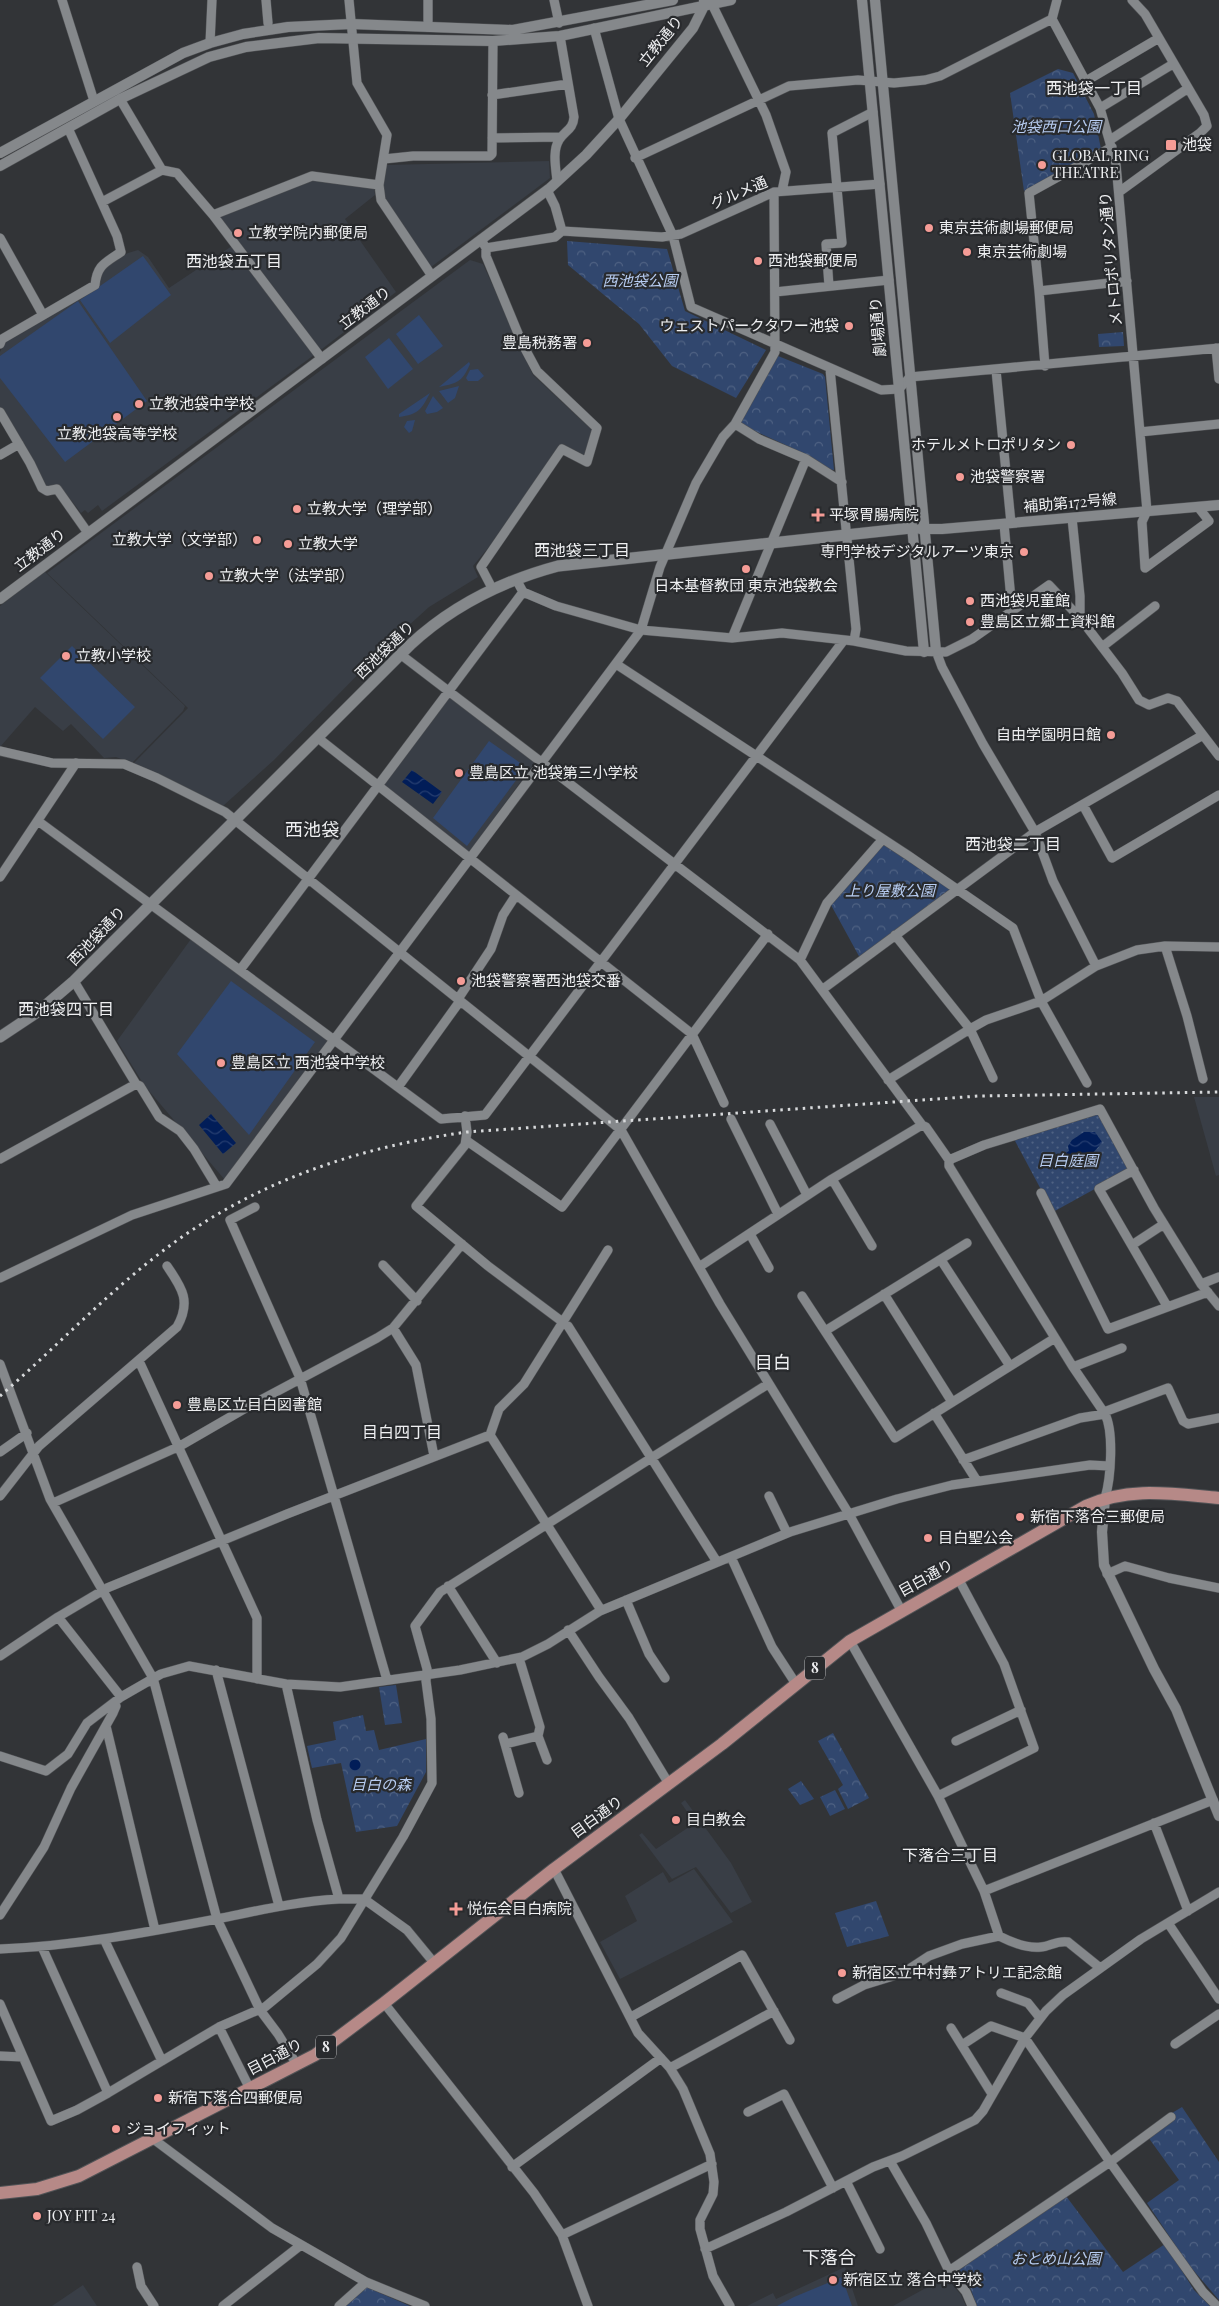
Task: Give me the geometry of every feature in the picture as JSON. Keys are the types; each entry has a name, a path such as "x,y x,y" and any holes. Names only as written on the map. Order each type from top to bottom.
{"main road":[{"name":"西池袋通り","path":"0,1037 39,1011 74,981 400,654 443,618 492,588 566,565 846,537 911,528"},
{"name":"目白通り","path":"0,2193 38,2189 66,2181 297,2065 330,2044 384,2004 554,1869 670,1784 850,1641 901,1610 1086,1506 1105,1498 1148,1492 1219,1498"}],"street":[{"path":"62,0 94,101"},
{"path":"210,43 212,0"},
{"path":"266,0 268,23"},
{"path":"349,0 357,83 387,135 379,185 382,203 432,276"},
{"path":"428,0 428,27"},
{"path":"554,0 559,23"},
{"path":"0,152 183,53 243,34 288,27 351,24 513,30 559,23 673,0"},
{"path":"0,166 120,99 209,57 246,47 319,38 493,41 560,36 708,3 731,0"},
{"name":"劇場通り","path":"862,0 924,652"},
{"name":"劇場通り","path":"875,0 936,651"},
{"path":"635,158 789,86 870,81 918,81 940,76 1052,19 1057,0"},
{"path":"1119,192 1207,126 1206,120 1145,14 1132,0"},
{"path":"0,1278 132,1216 226,1184 641,630 665,554 701,473 723,437 735,424 775,352 778,192 786,172 759,100 708,3"},
{"name":"立教通り","path":"0,599 432,276 483,244 558,181 586,156 619,119 693,28 708,3"},
{"name":"メトロポリタン通り","path":"1052,19 1100,108 1111,144 1119,192 1147,511 1142,522 1146,568 1209,520 1198,507"},
{"path":"594,28 619,119 635,158 673,236 691,307 881,390 899,389 910,378 1217,348 1219,379"},
{"path":"558,181 557,144 573,124 560,36"},
{"path":"1086,81 1159,38"},
{"path":"384,159 413,156 490,156 492,154 493,41"},
{"path":"1100,108 1173,64"},
{"path":"492,95 568,84"},
{"path":"1046,366 1029,193 1111,144 1188,89"},
{"path":"120,99 162,170"},
{"path":"829,286 826,244 842,243 832,133 873,112"},
{"path":"0,344 2,339 95,285 96,272 101,265 120,252 117,236 68,128"},
{"path":"492,138 561,137"},
{"path":"102,202 162,170 177,173 213,216 322,359"},
{"path":"213,216 312,176 379,185"},
{"name":"グルメ通","path":"673,236 778,192 880,184"},
{"path":"547,190 555,206 562,231"},
{"path":"492,588 481,568 562,449 587,462 597,428 537,371 522,343 486,256 483,244 555,237 562,231 673,236"},
{"path":"0,238 43,315"},
{"path":"775,292 889,280"},
{"path":"1039,291 1127,281"},
{"path":"830,369 856,629 854,641"},
{"path":"996,370 1008,524 1012,610"},
{"path":"0,412 42,488 47,491 57,489 88,533"},
{"path":"735,424 760,439 806,459 842,482"},
{"path":"1140,432 1219,424"},
{"path":"0,455 19,444"},
{"path":"732,638 806,459"},
{"name":"補助第172号線","path":"911,528 925,529 1008,524 1219,505"},
{"path":"1072,518 1080,596 1080,618"},
{"path":"516,579 523,592 556,606 641,630 732,638 782,633 854,641 880,647 924,652 951,651 1049,585 1080,618 1139,700 1149,705 1168,698 1178,701 1219,756"},
{"path":"240,970 523,592"},
{"path":"1102,647 1155,606"},
{"path":"38,821 441,1119 485,1115 844,640"},
{"path":"936,651 942,667 983,744 1036,832 1053,881 1096,966"},
{"path":"400,654 800,960 888,1080 922,1125 926,1127 949,1160 949,1166 1108,1421 1109,1484 1105,1498 1102,1532 1103,1559 1107,1574 1176,1709 1219,1816"},
{"path":"616,664 958,889 1013,928 1041,1001 1086,1083"},
{"path":"822,990 1036,832 1203,736"},
{"path":"318,738 692,1034 724,1103"},
{"path":"0,751 52,763 124,764 213,806 235,820 621,1130 699,1268 849,1514 901,1610"},
{"path":"0,877 76,763"},
{"path":"1083,805 1112,858 1219,795"},
{"path":"800,960 827,904 882,840"},
{"path":"398,1087 459,1000 490,949 503,915 516,895"},
{"path":"466,1141 561,1207 768,934"},
{"path":"896,935 970,1029 994,1078"},
{"path":"1166,946 1203,1079"},
{"path":"888,1080 986,1020 1041,1001 1096,966 1137,950 1166,946 1219,947"},
{"path":"74,981 136,1084 140,1086 159,1116 180,1131 217,1187"},
{"path":"0,1159 136,1084"},
{"path":"949,1160 984,1145 1100,1109 1164,1224 1201,1284 1219,1306"},
{"path":"465,1116 465,1145 416,1206 462,1244 564,1322 717,1562"},
{"path":"731,1119 778,1214"},
{"path":"770,1124 807,1195"},
{"path":"699,1268 807,1195 922,1125"},
{"path":"1134,1170 1099,1189 1167,1306"},
{"path":"832,1179 872,1246"},
{"path":"1041,1194 1108,1329 1208,1292"},
{"path":"255,1207 230,1220 300,1378 387,1680"},
{"path":"1132,1245 1164,1224"},
{"path":"750,1234 769,1268"},
{"path":"825,1331 967,1243"},
{"path":"53,1503 180,1446 300,1378 394,1328 462,1244"},
{"path":"490,1435 499,1409 524,1384 608,1250"},
{"path":"941,1260 1010,1366"},
{"path":"383,1265 416,1301"},
{"path":"0,1496 34,1453 177,1327 186,1311 184,1297 177,1280 167,1266"},
{"path":"1201,1284 1219,1277"},
{"path":"884,1294 952,1402"},
{"path":"802,1296 895,1438 1055,1338"},
{"path":"394,1328 416,1365 434,1456"},
{"path":"1073,1367 1122,1348"},
{"path":"139,1361 180,1446 257,1618 257,1679"},
{"path":"0,1364 53,1503 153,1678 217,1919 260,2010 278,2034 297,2065"},
{"path":"0,2004 51,2121 77,2110 108,2093 219,2027 260,2010 290,1989 341,1938 403,1837 432,1783 431,1719 427,1675 415,1626 440,1592 768,1384"},
{"path":"963,1460 1080,1418 1104,1413 1168,1388 1183,1421 1188,1424 1219,1418"},
{"path":"934,1413 977,1480"},
{"path":"0,1452 27,1433"},
{"path":"0,1656 58,1617 102,1591 222,1541 490,1435"},
{"path":"490,1435 601,1610"},
{"path":"0,1756 46,1771 68,1754 87,1723 117,1700 153,1678 189,1666 286,1684 340,1687 497,1663 519,1658 548,1644 601,1610 787,1533 897,1499 977,1480 1090,1465 1109,1466"},
{"path":"769,1496 787,1533"},
{"path":"731,1557 772,1647 796,1684"},
{"path":"1107,1574 1125,1566 1169,1578 1219,1588"},
{"path":"938,1796 1032,1751 1034,1745 1004,1664 958,1578"},
{"path":"448,1586 497,1663"},
{"path":"626,1600 649,1654 665,1678"},
{"path":"0,1915 47,1841 71,1788 116,1706 117,1700 58,1617"},
{"path":"568,1630 599,1677 630,1718 670,1784"},
{"path":"850,1641 938,1796 984,1891 999,1936"},
{"path":"519,1658 540,1727 538,1736 547,1760"},
{"path":"216,1670 279,1906"},
{"path":"286,1684 315,1812 339,1898"},
{"path":"956,1742 1021,1710"},
{"path":"106,1726 155,1930"},
{"path":"519,1793 504,1741 538,1736"},
{"path":"984,1891 1213,1800"},
{"path":"1154,1823 1188,1911"},
{"path":"554,1869 638,2033 670,2068 690,2104 710,2154 712,2164 713,2194 700,2220 705,2249 713,2276 730,2306"},
{"path":"705,2249 786,2212 872,2167 890,2161 975,2120 982,2112 1025,2038 1040,2018 1063,1995 1099,1967 1219,1892"},
{"path":"0,1949 42,1947 104,1938 217,1919 305,1900 339,1898 364,1900 407,1930 435,1964"},
{"path":"1168,1923 1219,1998"},
{"path":"837,1999 864,1985 903,1973 929,1956 962,1944 999,1936 1034,1947 1062,1940 1068,1942 1099,1967"},
{"path":"104,1938 162,2060"},
{"path":"42,1947 108,2093"},
{"path":"631,2017 742,1954 790,2040"},
{"path":"1001,1994 1028,2003 1040,2018"},
{"path":"384,2004 534,2193 562,2235 588,2306"},
{"path":"670,2068 774,2011"},
{"path":"1175,2044 1219,2014"},
{"path":"962,2045 991,2026 1025,2038 1110,2162 1203,2292 1217,2306"},
{"path":"219,2027 250,2089"},
{"path":"951,2028 992,2094"},
{"path":"0,2056 23,2057"},
{"path":"512,2167 661,2058"},
{"path":"748,2112 784,2094 833,2188"},
{"path":"949,2270 1110,2162 1171,2117"},
{"path":"152,2138 253,2216 354,2276 425,2306"},
{"path":"890,2161 926,2223 949,2270 966,2292 972,2306"},
{"path":"562,2235 712,2164"},
{"path":"846,2181 880,2249"},
{"path":"223,2306 301,2245"},
{"path":"137,2267 142,2286 154,2306"},
{"path":"339,2306 366,2282"}],"shaded area":[{"path":"549,161 550,178 431,267 383,196 382,183 386,165"},
{"path":"311,179 374,186 375,195 345,219 396,292 322,349 318,348 217,216"},
{"path":"232,246 314,355 102,511 98,505 88,513 85,510 81,513 61,487 57,484 49,487 44,485 33,460 0,407 0,352 5,342 97,287 102,267 128,253 138,250 148,257 169,288"},
{"name":"立教大学","path":"470,260 483,264 533,375 594,432 584,455 563,444 513,518 473,566 478,577 429,607 385,647 274,760 223,806 133,764 188,708 47,573"},
{"name":"立教小学校","path":"45,572 185,706 183,711 132,763 116,757 104,758 71,724 63,731 35,707 0,747 0,606"},
{"name":"豊島区立 池袋第三小学校","path":"449,696 535,762 468,854 383,784"},
{"name":"豊島区立 西池袋中学校","path":"191,939 328,1040 225,1180 144,1085 117,1041"},
{"path":"1194,1097 1219,1097 1219,1175 1216,1176"},
{"path":"685,1800 731,1863 752,1902 731,1913 696,1867 672,1879 639,1835 642,1833 656,1849 695,1823 681,1803"},
{"path":"694,1869 733,1922 620,1979 600,1942 637,1921 625,1896 663,1872 669,1883"},
{"name":"新宿区立 落合中学校","path":"845,2267 858,2306 747,2306 773,2293 776,2299"},
{"name":"新宿区立 落合中学校","path":"946,2277 961,2295 966,2306 893,2306"},
{"path":"83,2285 97,2306 52,2306"}],"green space":[{"name":"池袋西口公園","path":"1058,69 1073,73 1094,114 1101,149 1024,191 1010,93"},
{"name":"西池袋公園","path":"567,241 667,249 685,311 766,350 736,398 672,366 639,324 568,265"},
{"path":"143,256 171,295 110,343 80,300"},
{"path":"78,301 147,401 65,462 0,378 0,356"},
{"path":"419,315 443,346 418,364 396,334"},
{"path":"1123,332 1124,346 1099,347 1098,334"},
{"path":"389,338 413,369 388,389 365,357"},
{"path":"778,356 823,374 825,377 834,470 828,469 805,454 742,425 739,420"},
{"path":"469,362 467,370 459,381 439,387"},
{"path":"478,369 484,376 478,381 468,381 466,378 470,370"},
{"path":"459,386 455,398 448,403 439,391"},
{"path":"430,393 419,410 415,413 399,417 399,414"},
{"path":"433,396 443,408 437,412 427,414 425,411"},
{"path":"415,420 412,431 409,433 404,427 407,421"},
{"path":"72,646 135,707 103,739 40,678"},
{"path":"489,741 526,767 467,846 433,818"},
{"name":"上り屋敷公園","path":"884,844 952,889 860,958 831,905"},
{"path":"231,981 315,1042 249,1135 177,1054"},
{"name":"目白庭園","path":"1101,1111 1131,1169 1053,1212 1014,1139"},
{"path":"396,1685 402,1723 385,1725 379,1687"},
{"name":"目白の森","path":"363,1715 366,1731 374,1730 379,1750 426,1739 426,1772 397,1826 356,1832 341,1763 312,1768 307,1746 336,1740 333,1722"},
{"path":"833,1733 869,1798 848,1809 838,1789 843,1785 818,1741"},
{"path":"801,1781 814,1799 800,1805 788,1789"},
{"path":"835,1790 845,1809 830,1816 820,1797"},
{"path":"876,1901 889,1936 847,1947 835,1913"},
{"path":"1182,2107 1219,2162 1219,2300 1188,2264 1147,2203 1179,2180 1148,2137 1172,2113"},
{"name":"おとめ山公園","path":"1066,2196 1123,2272 1165,2244 1194,2290 1210,2306 977,2306 971,2290 957,2271"},
{"path":"842,2277 852,2306 777,2306 794,2297"},
{"path":"366,2287 410,2306 343,2306"}],"water":[{"path":"1050,119 1054,119 1058,125 1054,131 1050,131 1046,127 1046,123"},
{"path":"412,770 442,792 433,804 402,782"},
{"path":"211,1114 236,1143 223,1154 199,1125"},
{"path":"1084,1132 1095,1132 1102,1142 1082,1162 1066,1170 1059,1169 1057,1165 1058,1158 1069,1151 1068,1146 1072,1140"},
{"path":"355,1759 361,1765 355,1771 349,1765"}],"railway":[{"path":"0,1396 135,1273 190,1232 226,1209 263,1190 302,1174 383,1148 467,1132 979,1096 1219,1092"}],"place":[{"name":"池袋","path":"1171,145"},
{"name":"GLOBAL RING THEATRE","path":"1042,165"},
{"name":"東京芸術劇場郵便局","path":"929,228"},
{"name":"立教学院内郵便局","path":"238,233"},
{"name":"東京芸術劇場","path":"967,252"},
{"name":"西池袋郵便局","path":"758,261"},
{"name":"ウェストパークタワー池袋","path":"849,326"},
{"name":"豊島税務署","path":"587,343"},
{"name":"立教池袋中学校","path":"139,404"},
{"name":"立教池袋高等学校","path":"117,417"},
{"name":"ホテルメトロポリタン","path":"1071,445"},
{"name":"池袋警察署","path":"960,477"},
{"name":"立教大学（理学部）","path":"297,509"},
{"name":"平塚胃腸病院","path":"818,515"},
{"name":"立教大学（文学部）","path":"257,540"},
{"name":"立教大学","path":"288,544"},
{"name":"専門学校デジタルアーツ東京","path":"1024,552"},
{"name":"日本基督教団 東京池袋教会","path":"746,569"},
{"name":"立教大学（法学部）","path":"209,576"},
{"name":"西池袋児童館","path":"970,601"},
{"name":"豊島区立郷土資料館","path":"970,622"},
{"name":"立教小学校","path":"66,656"},
{"name":"自由学園明日館","path":"1111,735"},
{"name":"豊島区立 池袋第三小学校","path":"459,773"},
{"name":"池袋警察署西池袋交番","path":"461,981"},
{"name":"豊島区立 西池袋中学校","path":"221,1063"},
{"name":"豊島区立目白図書館","path":"177,1405"},
{"name":"新宿下落合三郵便局","path":"1020,1517"},
{"name":"目白聖公会","path":"928,1538"},
{"name":"目白教会","path":"676,1820"},
{"name":"悦伝会目白病院","path":"456,1909"},
{"name":"新宿区立中村彝アトリエ記念館","path":"842,1973"},
{"name":"新宿下落合四郵便局","path":"158,2098"},
{"name":"ジョイフィット","path":"116,2129"},
{"name":"JOY FIT 24","path":"37,2216"},
{"name":"新宿区立 落合中学校","path":"833,2280"}],"district":[{"name":"西池袋一丁目","path":"1094,88"},
{"name":"西池袋五丁目","path":"234,261"},
{"name":"西池袋三丁目","path":"582,550"},
{"name":"西池袋","path":"312,830"},
{"name":"西池袋二丁目","path":"1013,844"},
{"name":"西池袋四丁目","path":"66,1009"},
{"name":"目白","path":"773,1363"},
{"name":"目白四丁目","path":"402,1432"},
{"name":"下落合三丁目","path":"950,1855"},
{"name":"下落合","path":"829,2258"}]}
